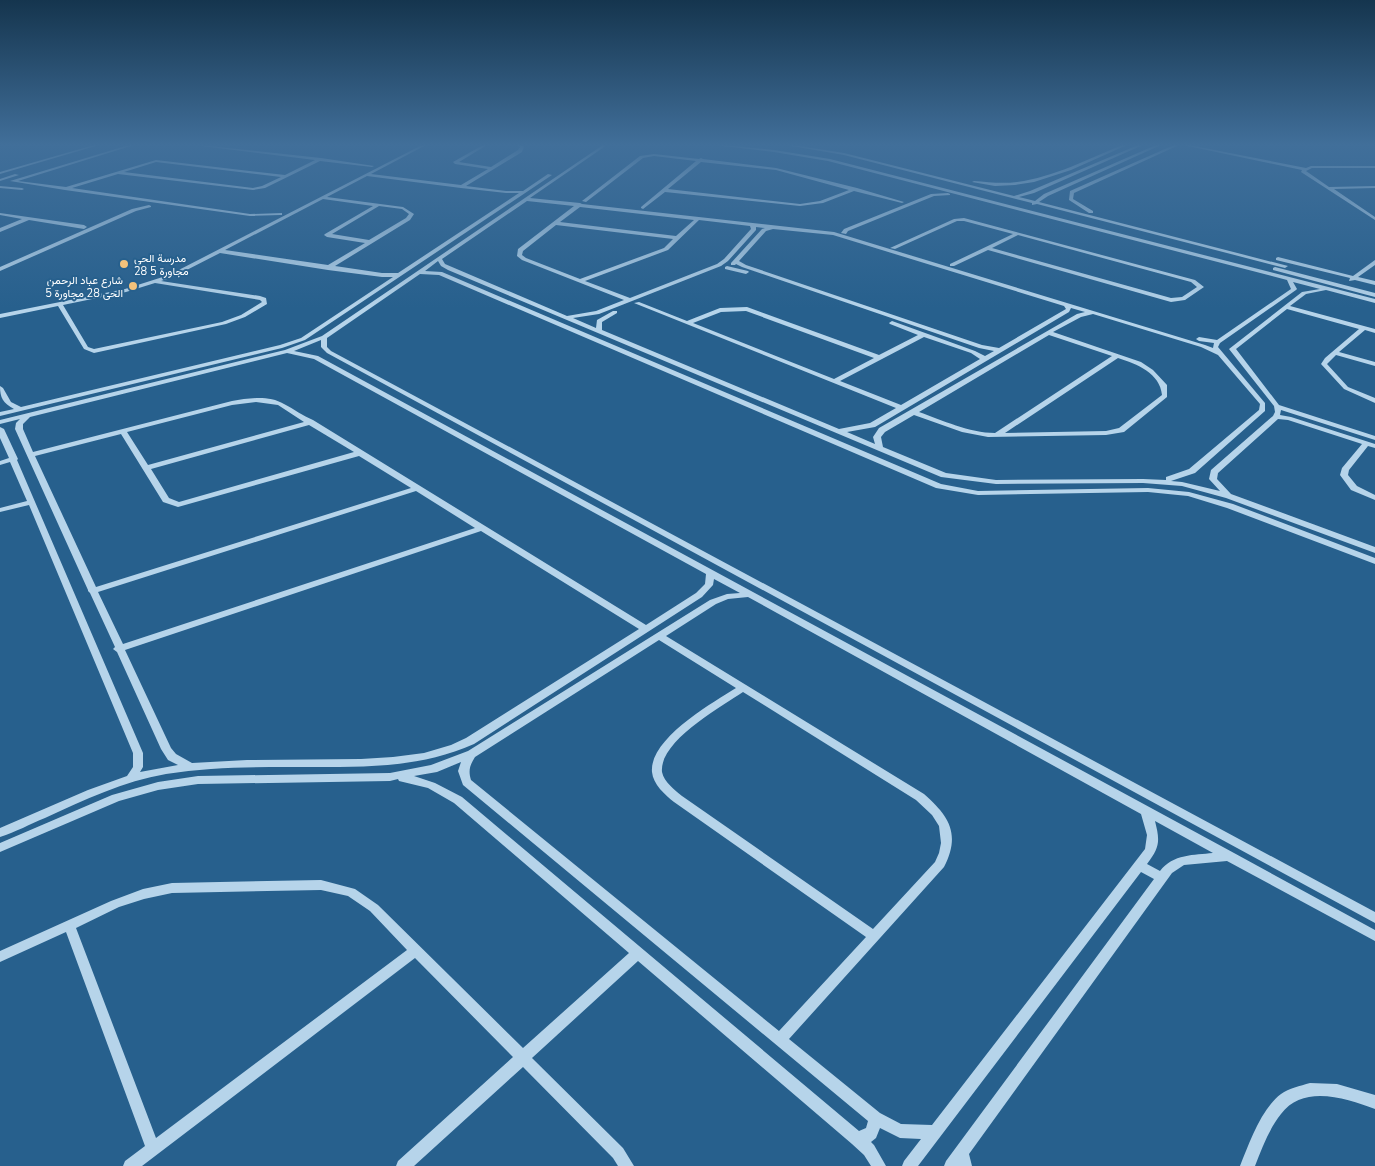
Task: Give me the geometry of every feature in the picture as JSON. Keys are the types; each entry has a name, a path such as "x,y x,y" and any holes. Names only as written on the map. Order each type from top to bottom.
{"street":[{"path":"95,199 250,221"},
{"path":"133,199 250,215 280,214"},
{"path":"0,312 110,289 151,278 177,267 308,199"},
{"path":"0,316 154,282 210,256 319,199"},
{"path":"328,268 412,214 403,208 333,199"},
{"path":"0,414 23,412 204,368 303,339 514,199"},
{"path":"204,368 287,352 324,337 496,220 521,199"},
{"path":"561,199 834,234 920,258 1203,346 1218,353"},
{"path":"586,199 520,250 519,255 524,259 629,300"},
{"path":"643,208 653,199"},
{"path":"749,199 800,205 828,199"},
{"path":"893,199 902,202"},
{"path":"828,230 908,199"},
{"path":"844,233 846,230 922,199"},
{"path":"982,199 1375,301"},
{"path":"1003,199 1035,205 1351,280 1375,283"},
{"path":"1020,199 1035,205 1375,294"},
{"path":"1035,205 1041,199"},
{"path":"1071,199 1082,208 1103,215 1351,280 1375,288"},
{"path":"1345,199 1375,219"},
{"path":"582,202 844,233 920,258 952,265 1206,341 1218,342"},
{"path":"0,264 122,210 128,204"},
{"path":"370,242 327,235 378,205"},
{"path":"0,269 134,210 149,206"},
{"path":"0,214 84,227"},
{"path":"0,230 29,218"},
{"path":"486,218 496,220"},
{"path":"580,281 663,250 698,218"},
{"path":"893,248 958,220 1017,234 1193,282 1201,287 1183,299 1171,300 987,248"},
{"path":"555,223 678,238"},
{"path":"563,317 591,315 722,264 754,229 752,224"},
{"path":"599,332 597,324 602,318 726,268 736,261 764,230 774,227"},
{"path":"952,265 1017,234"},
{"path":"220,251 328,268 382,275 401,275"},
{"path":"210,256 377,279 390,283"},
{"path":"439,258 443,265 450,269 929,470 961,479 996,482 1158,482 1206,489 1375,550"},
{"path":"736,261 744,266 981,347 1000,350"},
{"path":"1343,286 1375,262"},
{"path":"726,268 739,270 924,334 977,353 985,359"},
{"path":"420,272 440,273 939,486 978,493 1154,491 1189,494 1224,504 1375,560"},
{"path":"1158,482 1184,476 1192,471 1263,409 1261,402 1218,353 1215,347 1218,342 1294,289 1289,279"},
{"path":"60,304 86,348 94,351 224,323 243,316 265,303 264,299 260,298 154,282"},
{"path":"1229,496 1216,483 1212,475 1276,417 1278,412 1277,406 1233,354 1232,349 1306,292 1330,290"},
{"path":"637,304 902,408"},
{"path":"838,431 867,427 902,408 1067,311 1069,309 1067,305"},
{"path":"1286,307 1375,331"},
{"path":"687,323 720,310 747,309 880,358"},
{"path":"880,449 878,433 1081,314 1094,313"},
{"path":"1364,328 1324,362 1328,371 1346,388 1375,401"},
{"path":"913,412 965,430 996,435 1106,433 1124,428 1162,399 1166,390 1164,385 1148,368 1118,355 1049,333"},
{"path":"835,381 924,334"},
{"path":"324,337 324,347 329,352 1375,918"},
{"path":"287,352 316,357 1375,936"},
{"path":"1335,352 1375,364"},
{"path":"996,435 1118,355"},
{"path":"0,388 8,403 23,412"},
{"path":"30,455 246,400 271,401 280,404 310,422 646,628"},
{"path":"1277,406 1375,438"},
{"path":"0,422 23,412"},
{"path":"23,412 19,429 118,649 166,750 172,757 189,767"},
{"path":"1276,417 1289,418 1375,446"},
{"path":"146,468 310,422"},
{"path":"19,429 2,431 138,753 138,767 131,779"},
{"path":"123,431 168,503 178,505 360,453"},
{"path":"1367,443 1345,470 1344,475 1354,488 1375,498"},
{"path":"0,463 14,459"},
{"path":"525,471 538,465"},
{"path":"1071,482 1076,492"},
{"path":"92,591 418,488"},
{"path":"0,510 32,502"},
{"path":"118,649 482,528"},
{"path":"0,833 131,779 189,767 397,762 436,756 470,741 699,595 709,585 711,572"},
{"path":"390,777 433,769 472,754 713,602 727,597 751,594"},
{"path":"699,595 713,602"},
{"path":"659,636 920,797 937,811 947,829 948,847 940,864 780,1040"},
{"path":"915,684 926,675"},
{"path":"743,688 670,740 659,754 657,770 663,786 678,799 874,936"},
{"path":"522,707 533,715"},
{"path":"472,754 464,763 463,773 467,782 875,1118 900,1131 935,1132"},
{"path":"280,779 285,764"},
{"path":"0,848 116,798 164,784 198,780 390,777 424,782 439,788 458,800 858,1139 869,1150 879,1166"},
{"path":"71,804 74,816"},
{"path":"909,1166 1151,850 1153,843 1146,810"},
{"path":"951,1166 963,1159 1168,870 1182,861 1230,856"},
{"path":"1139,865 1162,878"},
{"path":"0,956 129,899 172,888 322,885 344,890 364,899 618,1153 628,1166"},
{"path":"69,925 153,1149"},
{"path":"130,1166 416,950"},
{"path":"403,1166 638,953"},
{"path":"1247,1166 1278,1107 1293,1096 1312,1090 1335,1090 1375,1102"},
{"path":"858,1139 866,1138 872,1133 875,1126 875,1118"}],"place":[{"name":"مدرسة الحى 28 مجاورة 5","path":"124,264"},
{"name":"شارع عباد الرحمن الحى 28 مجاورة 5","path":"133,286"}]}
